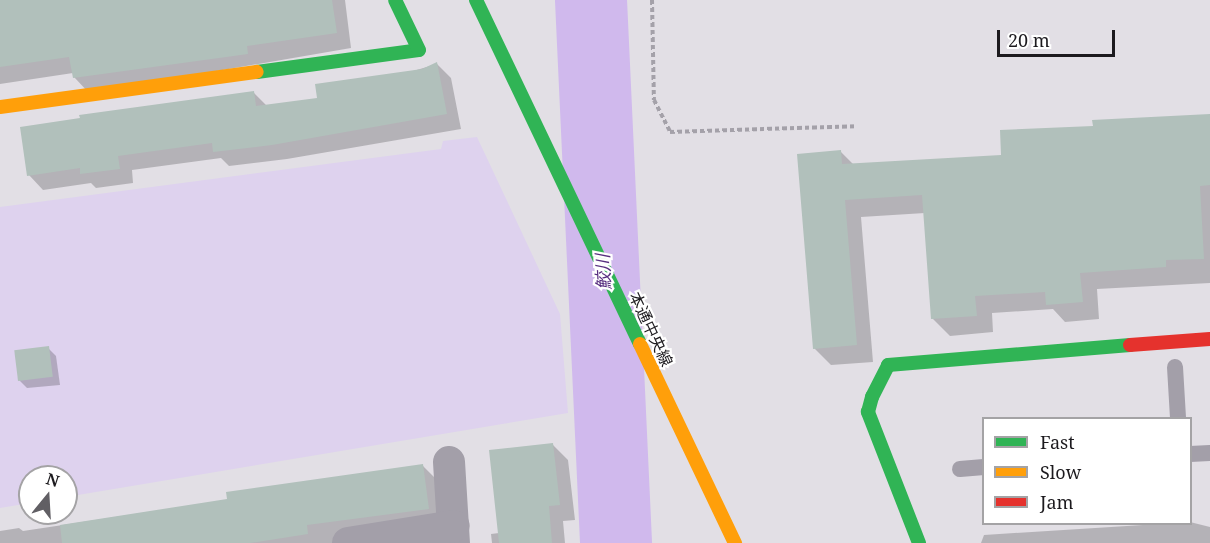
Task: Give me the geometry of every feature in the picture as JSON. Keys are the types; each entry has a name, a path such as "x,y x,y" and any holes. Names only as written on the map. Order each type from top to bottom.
{"street":[{"path":"0,107 419,50 394,0"},
{"name":"本通中央線","path":"476,0 735,543"},
{"path":"919,543 868,412 872,397 888,365 1210,339"},
{"path":"348,543 454,535 449,462"}],"lane":[{"path":"1176,367 1178,417"},
{"path":"1192,454 1210,453"},
{"path":"960,469 982,467"}],"path":[{"path":"652,0 654,100 670,132 857,126"}],"shaded area":[{"path":"477,137 560,314 568,413 78,495 78,465 18,465 18,505 0,508 0,207 441,149 443,141"}],"building":[{"path":"0,0 332,0 337,33 247,46 248,54 73,78 69,57 0,67"},
{"path":"437,62 447,114 272,145 213,152 212,143 118,156 120,169 80,174 80,168 27,176 20,127 80,118 79,115 254,91 256,106 317,98 315,84 422,69"},
{"path":"1210,114 1210,185 1200,186 1204,259 1166,260 1166,267 1080,273 1083,302 1046,305 1045,292 975,296 977,316 931,319 922,195 845,200 857,345 813,349 797,154 841,150 842,164 1001,155 1000,130 1093,126 1092,120"},
{"path":"49,346 53,377 18,381 14,350"},
{"path":"553,443 560,505 549,506 552,543 499,543 489,450"},
{"path":"423,464 429,509 307,525 308,534 250,543 62,543 60,525 78,525 78,522 227,499 226,492"}],"waterway":[{"name":"鮫川","path":"591,0 616,543"}],"traffic: fast":[{"path":"257,72 419,50 395,0"},
{"path":"476,0 640,344"},
{"path":"919,543 868,412 872,397 888,365 1130,345"}],"traffic: slow":[{"path":"0,107 257,72"},
{"path":"640,344 735,543"}],"traffic: jam":[{"path":"1130,345 1210,339"}]}
